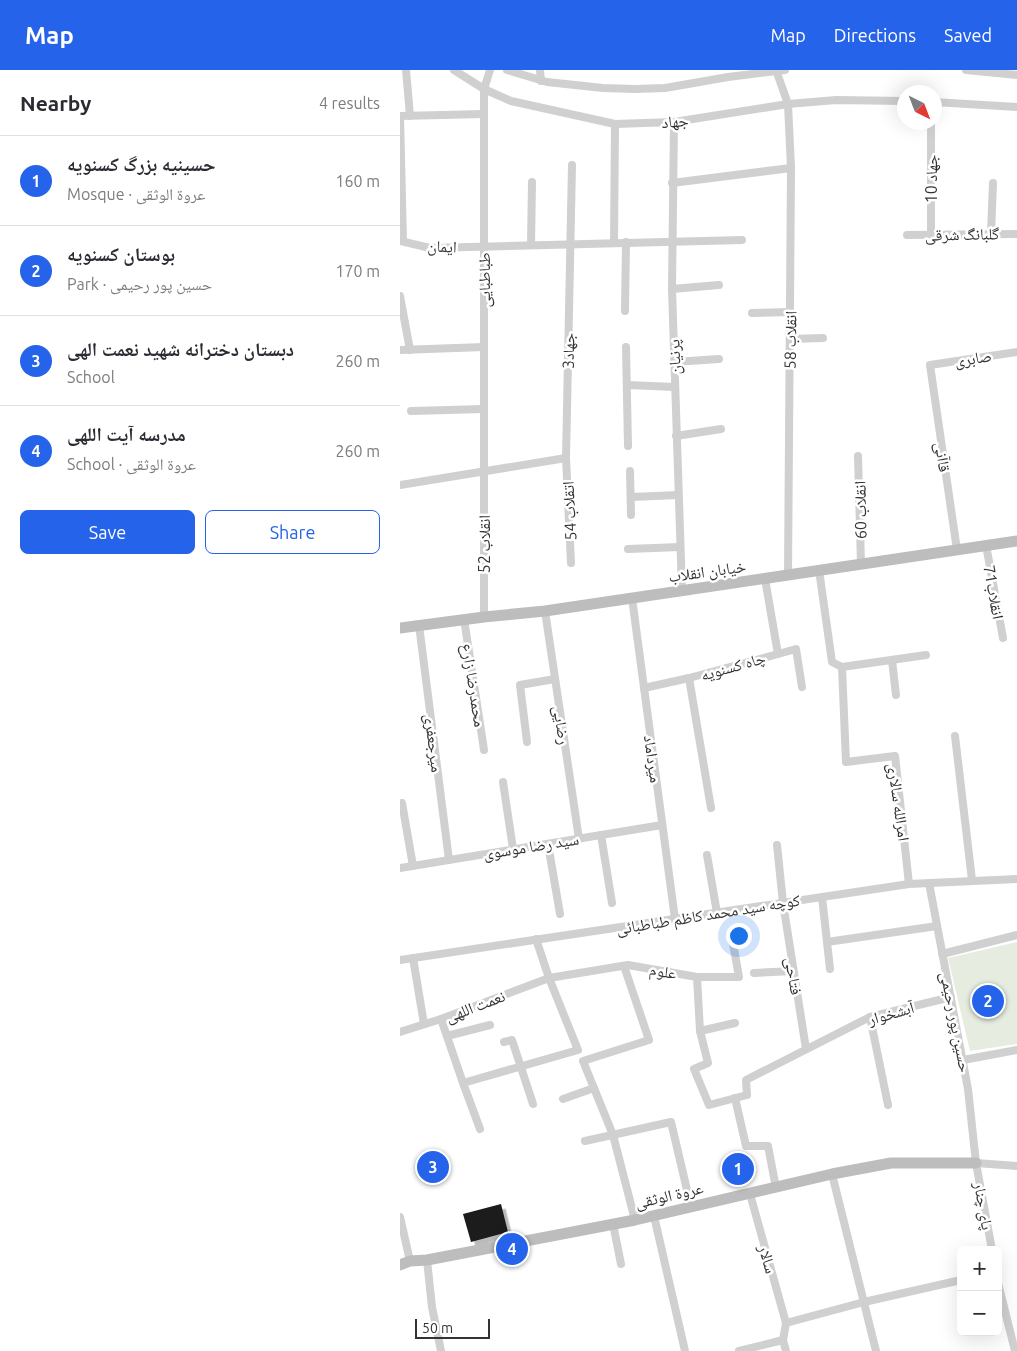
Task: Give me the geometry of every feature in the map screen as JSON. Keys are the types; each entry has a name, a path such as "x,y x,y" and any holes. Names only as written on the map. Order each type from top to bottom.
{"main road":[{"name":"خیابان انقلاب","path":"400,628 545,611 1017,541"},
{"name":"عروة الوثقی","path":"405,1263 635,1220 891,1162 976,1163"}],"street":[{"path":"406,70 410,116"},
{"name":"جهاد","path":"454,70 484,89 511,101 615,124 674,122 788,104 836,100 897,102"},
{"name":"طباطبایی","path":"484,471 484,89 490,70"},
{"path":"507,70 541,81 603,88 635,89 665,88 728,74 785,70"},
{"path":"540,70 541,81"},
{"path":"966,70 1017,75"},
{"name":"انقلاب 58","path":"776,71 788,104 791,168 788,575"},
{"path":"942,102 1017,106"},
{"path":"401,241 400,116 484,114"},
{"name":"پرنیان","path":"674,122 671,242 682,591"},
{"path":"614,242 615,124"},
{"name":"جهاد 10","path":"931,130 931,235"},
{"name":"جهاد3","path":"566,458 572,165"},
{"path":"672,183 791,168"},
{"path":"530,245 532,182"},
{"path":"991,234 993,183"},
{"name":"گلبانگ شرقی","path":"907,235 1017,234"},
{"path":"484,246 742,240"},
{"name":"ایمان","path":"401,241 430,248 484,246"},
{"path":"625,311 626,242"},
{"path":"672,289 719,285"},
{"path":"400,296 410,350"},
{"path":"752,313 790,312"},
{"path":"790,339 823,338"},
{"path":"400,350 484,347"},
{"path":"626,347 628,446"},
{"name":"صابری","path":"930,365 1017,352"},
{"path":"674,362 719,359"},
{"name":"قاآنی","path":"930,365 957,550"},
{"path":"627,385 675,387"},
{"path":"411,411 484,408"},
{"path":"676,436 721,429"},
{"name":"انقلاب 60","path":"858,456 861,564"},
{"path":"400,485 566,458"},
{"name":"اتقلاب 54","path":"566,458 571,563"},
{"name":"انقلاب 52","path":"484,471 484,617"},
{"path":"630,471 631,515"},
{"path":"631,497 678,495"},
{"name":"انقلاب71","path":"986,545 1003,638"},
{"path":"628,549 680,547"},
{"path":"819,570 832,662 842,667 926,655"},
{"name":"چاه کسنویه","path":"644,688 778,654 765,579"},
{"name":"میرداماد","path":"632,598 675,919"},
{"name":"رضایی","path":"545,611 579,839"},
{"name":"محمدرضا زارع","path":"464,619 484,750"},
{"name":"میرجعفری","path":"419,625 449,860"},
{"path":"778,654 796,649 802,687"},
{"path":"892,660 896,695"},
{"name":"امرالله سالاری","path":"842,667 846,762 895,756 909,884"},
{"path":"689,678 711,808"},
{"path":"527,742 520,685 555,679"},
{"path":"955,736 972,880"},
{"path":"502,782 513,849"},
{"path":"402,803 413,866"},
{"name":"سید رضا موسوی","path":"400,868 662,825"},
{"path":"601,835 612,903"},
{"path":"548,844 560,914"},
{"name":"فتاحی","path":"777,845 783,903 806,1049"},
{"path":"708,855 717,913"},
{"name":"کوچه سید محمد کاظم طباطبائی","path":"400,960 909,884 1017,879"},
{"name":"حسین پور رحیمی","path":"929,882 968,1089 976,1163"},
{"path":"822,897 830,969"},
{"path":"827,942 937,926"},
{"path":"942,954 1017,935"},
{"name":"علوم","path":"549,978 628,965 697,977 738,977 732,938"},
{"path":"536,939 549,978 612,1135 635,1220"},
{"path":"413,958 424,1024"},
{"path":"583,1061 649,1040 624,966"},
{"path":"754,972 793,971"},
{"path":"697,977 700,1032 708,1064 694,1070 709,1105 735,1098 746,1146 768,1146 776,1188"},
{"name":"نعمت اللهی","path":"400,1032 441,1019 549,978"},
{"name":"آبشخوار","path":"735,1098 747,1095 746,1080 870,1016 951,997"},
{"path":"870,1016 888,1105"},
{"path":"441,1019 480,1129"},
{"path":"700,1032 735,1023"},
{"path":"447,1036 490,1025"},
{"path":"504,1042 512,1040 532,1104"},
{"path":"464,1083 578,1050"},
{"path":"963,1060 1017,1050"},
{"path":"563,1098 594,1088"},
{"path":"585,1141 670,1122 691,1207"},
{"path":"976,1163 1017,1166"},
{"name":"پای چنار","path":"976,1163 991,1246"},
{"path":"832,1174 876,1351"},
{"name":"سالار","path":"750,1194 786,1323"},
{"path":"654,1216 685,1351"},
{"path":"400,1217 405,1263"},
{"path":"613,1224 621,1264"},
{"path":"427,1260 432,1307 441,1351"},
{"path":"786,1351 782,1340 786,1323 864,1302 957,1281"},
{"path":"1000,1291 1015,1351"},
{"path":"739,1351 782,1340"}],"shaded area":[{"path":"1017,942 1017,1044 970,1051 948,958"}],"building":[{"path":"501,1204 508,1232 471,1242 463,1214"}],"place":[{"name":"بوستان کسنویه","path":"988,1001"},
{"name":"دبستان دخترانه شهید نعمت الهی","path":"433,1167"},
{"name":"حسینیه بزرگ کسنویه","path":"738,1169"},
{"name":"مدرسه آیت اللهی","path":"512,1249"}]}
